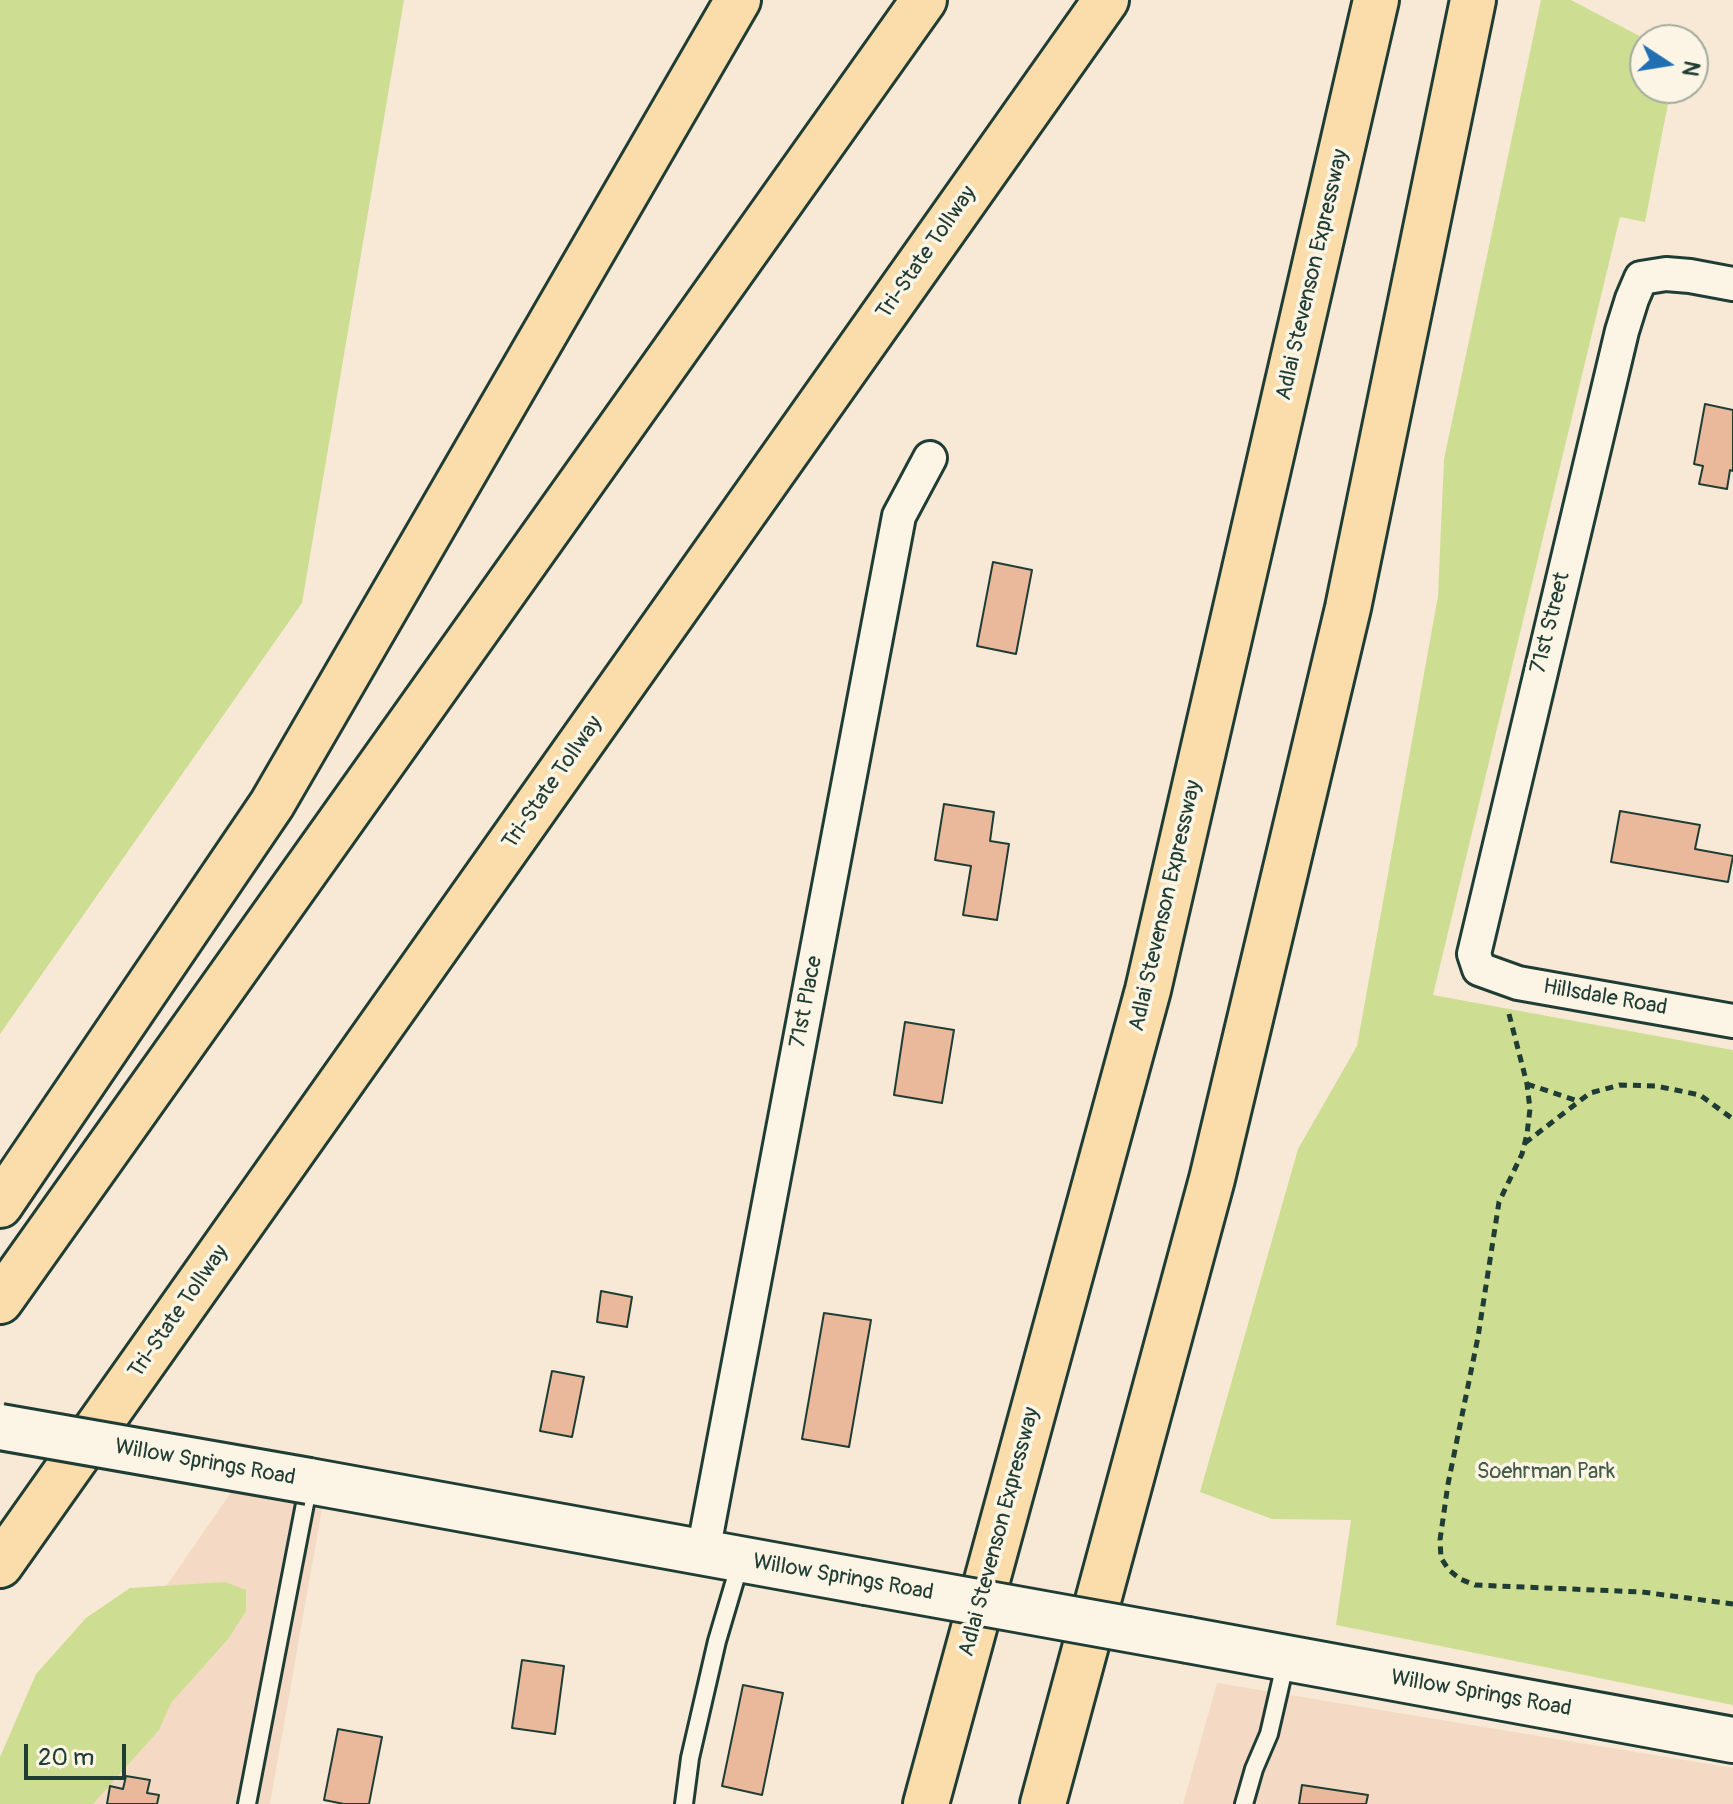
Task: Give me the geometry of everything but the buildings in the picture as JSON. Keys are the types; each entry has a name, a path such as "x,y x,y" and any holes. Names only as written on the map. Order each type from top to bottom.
{"highway":[{"path":"0,1205 272,804 738,0"},
{"path":"0,1301 924,0"},
{"name":"Tri-State Tollway","path":"0,1565 1106,0"},
{"name":"Adlai Stevenson Expressway","path":"926,1804 1148,990 1376,0"},
{"path":"1043,1804 1212,1179 1334,670 1473,0"}],"main road":[{"name":"Willow Springs Road","path":"0,1427 1733,1740"}],"street":[{"name":"71st Street","path":"1479,969 1474,954 1483,906 1622,331 1641,278 1666,274 1733,284"},
{"name":"71st Place","path":"722,1555 899,516 930,458"},
{"name":"Hillsdale Road","path":"1479,969 1518,983 1733,1021"}],"lane":[{"path":"247,1804 309,1481"},
{"path":"684,1804 690,1758 717,1641 722,1555"},
{"path":"1244,1804 1269,1734 1286,1659"}],"path":[{"path":"1518,983 1509,1014 1527,1084 1530,1109 1525,1143 1499,1202 1478,1337 1448,1484 1440,1540 1441,1558 1460,1579 1475,1585 1642,1592 1733,1604"},
{"path":"1527,1084 1579,1102"},
{"path":"1525,1143 1590,1093 1620,1085 1656,1086 1700,1095 1733,1119"}],"shaded area":[{"path":"236,1485 323,1503 270,1804 16,1804"},
{"path":"1217,1683 1733,1768 1733,1804 1183,1804"}],"green space":[{"path":"0,0 404,0 302,603 0,1034"},
{"name":"Soehrman Park","path":"1541,0 1571,0 1629,31 1629,104 1668,104 1645,222 1620,217 1433,995 1733,1050 1733,1705 1336,1625 1351,1520 1272,1519 1200,1492 1298,1149 1357,1046 1438,596 1444,459"},
{"path":"225,1582 246,1590 246,1611 228,1639 171,1703 159,1730 93,1804 0,1804 0,1757 36,1674 86,1618 130,1588"}]}
